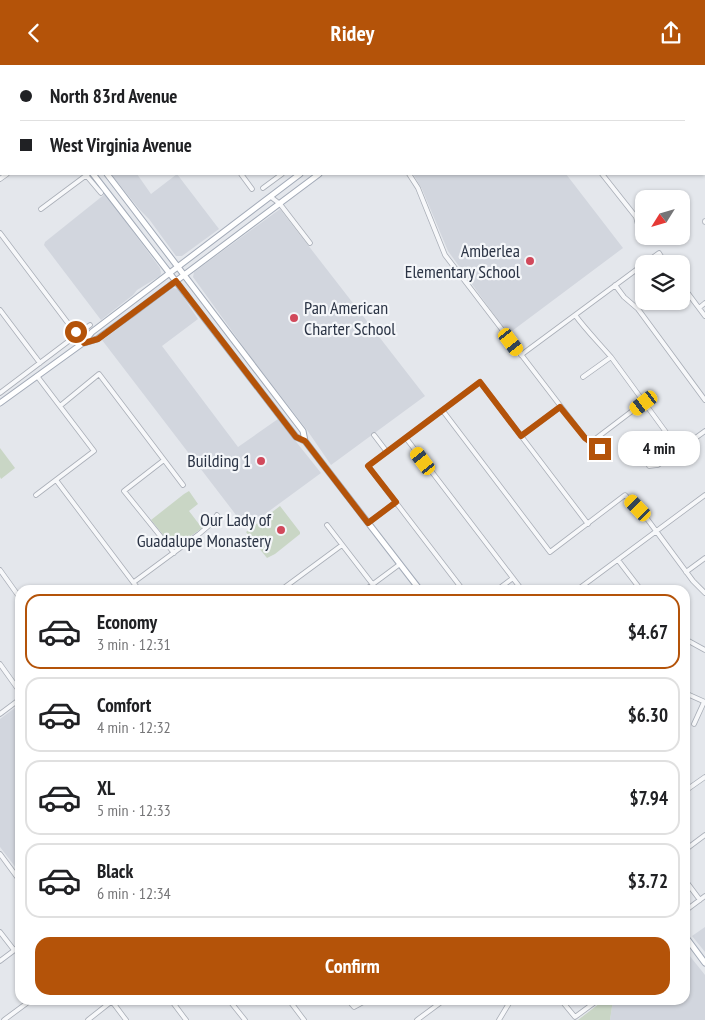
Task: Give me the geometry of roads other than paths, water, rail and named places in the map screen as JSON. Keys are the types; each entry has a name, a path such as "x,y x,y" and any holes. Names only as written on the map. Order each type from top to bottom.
{"main road":[{"path":"94,175 296,437 305,441"},
{"path":"108,175 250,360 303,431 305,441 416,585"},
{"path":"84,343 92,332 299,175"},
{"path":"0,403 84,343 98,339 318,175"},
{"path":"241,367 250,360"},
{"path":"690,943 705,963"}],"street":[{"path":"40,209 85,175"},
{"path":"87,175 101,193"},
{"path":"242,175 252,189"},
{"path":"263,188 281,175"},
{"path":"410,175 418,188 446,255 560,407 590,443 600,449"},
{"path":"603,175 635,216"},
{"path":"271,197 280,204 310,243"},
{"path":"0,233 84,343"},
{"path":"521,355 635,271"},
{"path":"615,285 624,297 638,309 705,400"},
{"path":"690,296 705,316"},
{"path":"699,308 705,303"},
{"path":"0,310 40,363"},
{"path":"575,315 588,333 611,357 679,450"},
{"path":"1,391 90,325"},
{"path":"583,377 611,357"},
{"path":"60,406 99,374 183,485"},
{"path":"36,495 94,451 37,375"},
{"path":"458,585 368,466 480,382 588,524"},
{"path":"590,443 644,403"},
{"path":"521,436 560,407"},
{"path":"443,411 550,552 625,495 705,593"},
{"path":"650,466 658,465 705,431"},
{"path":"374,435 387,453"},
{"path":"406,438 518,585"},
{"path":"164,460 124,491 174,553"},
{"path":"56,480 136,585"},
{"path":"584,585 705,495"},
{"path":"368,523 396,502"},
{"path":"134,582 212,523 217,515"},
{"path":"327,525 372,584 400,564"},
{"path":"288,585 342,545"},
{"path":"686,572 705,558"},
{"path":"618,559 637,585"},
{"path":"0,570 15,590"},
{"path":"0,581 6,577"},
{"path":"504,585 513,579"},
{"path":"690,642 705,650"},
{"path":"0,664 15,685"},
{"path":"690,695 705,702 694,724"},
{"path":"0,714 15,703"},
{"path":"690,788 705,777"},
{"path":"690,847 705,835"},
{"path":"0,854 15,874"},
{"path":"690,886 700,899"},
{"path":"690,907 705,896"},
{"path":"0,932 14,950 0,961"},
{"path":"4,1020 24,1005"},
{"path":"88,1020 107,1005"},
{"path":"115,1005 126,1020"},
{"path":"175,1005 186,1020"},
{"path":"234,1005 245,1020"},
{"path":"293,1005 304,1020"},
{"path":"417,1020 437,1005"},
{"path":"499,1020 508,1005"},
{"path":"565,1005 575,1017 591,1005"}],"place":[{"name":"Amberlea Elementary School","path":"530,261"},
{"name":"Pan American Charter School","path":"294,318"},
{"name":"Building 1","path":"261,461"},
{"name":"Our Lady of Guadalupe Monastery","path":"281,530"}]}
